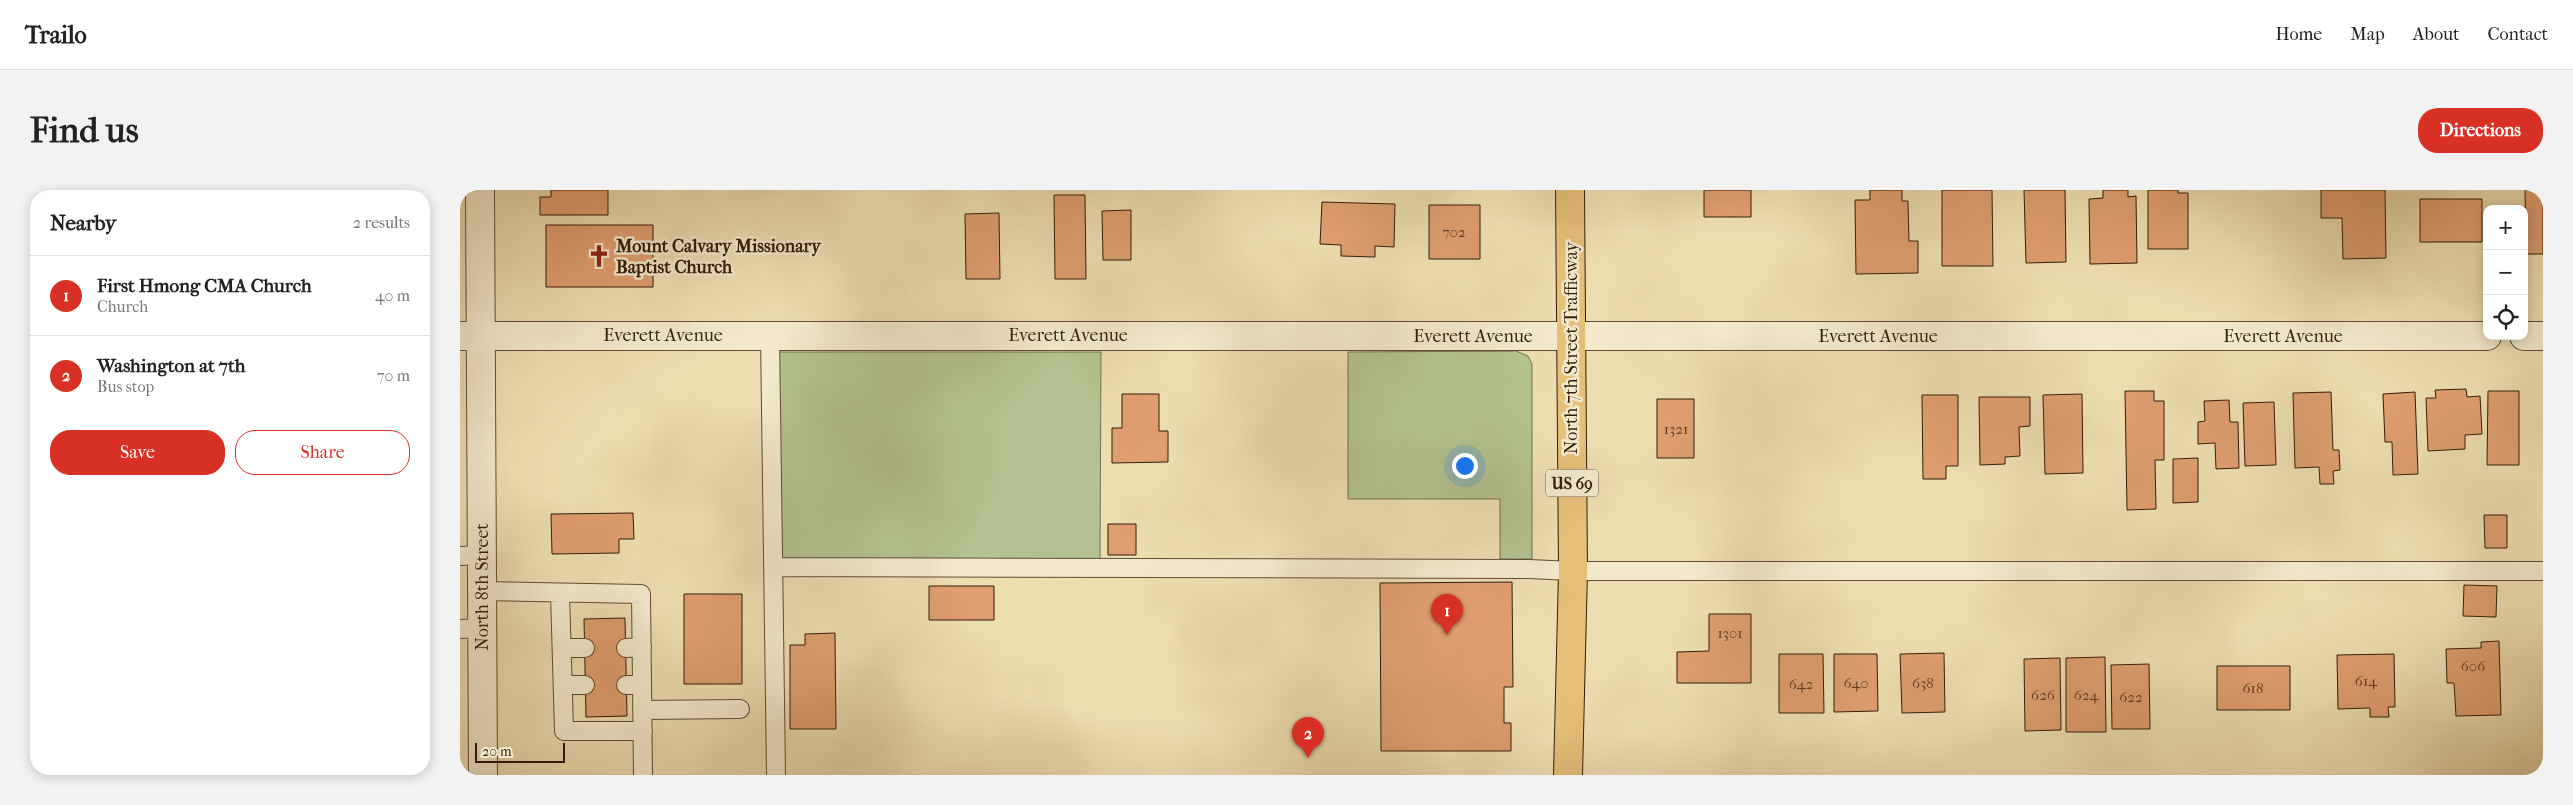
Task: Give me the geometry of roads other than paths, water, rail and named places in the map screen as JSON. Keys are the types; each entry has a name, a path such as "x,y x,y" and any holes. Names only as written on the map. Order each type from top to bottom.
{"main road":[{"name":"North 7th Street Trafficway","path":"1568,775 1573,572 1570,190"}],"street":[{"name":"North 8th Street","path":"480,190 470,336 471,556 482,591 471,629 483,775"},
{"name":"Everett Avenue","path":"470,336 2483,336"},
{"path":"2528,336 2543,336"}],"lane":[{"path":"770,335 776,775"},
{"path":"773,567 1516,569 1573,572 2543,570"},
{"path":"482,591 641,594 634,648 634,685 642,710 643,775"},
{"path":"560,593 564,731 643,731"},
{"path":"562,648 584,648"},
{"path":"563,685 585,684"},
{"path":"642,710 740,709"}],"place":[{"name":"Mount Calvary Missionary Baptist Church","path":"599,256"},
{"name":"First Hmong CMA Church","path":"1447,635"},
{"name":"Washington at 7th","path":"1308,758"}]}
